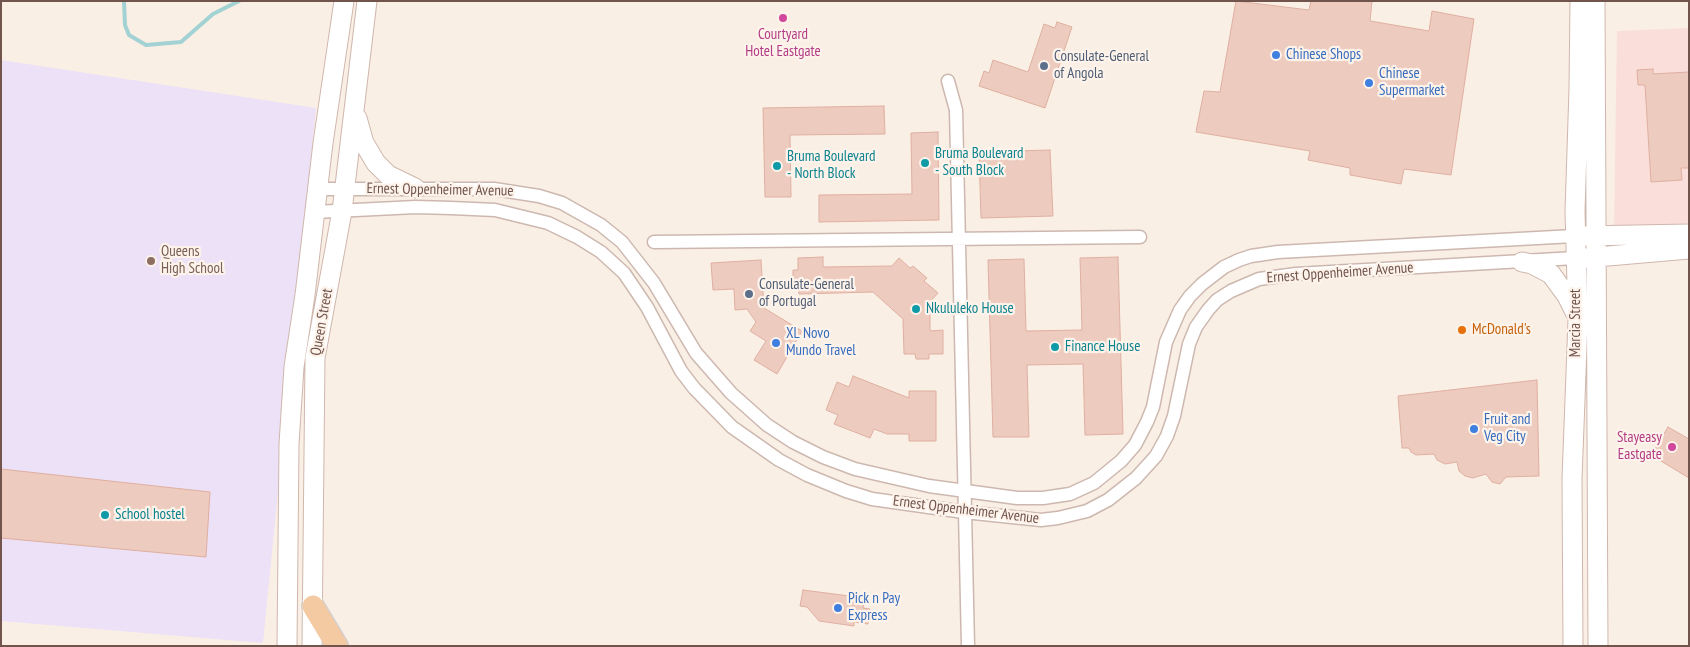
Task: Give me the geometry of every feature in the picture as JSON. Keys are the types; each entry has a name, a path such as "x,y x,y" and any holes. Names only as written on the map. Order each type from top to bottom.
{"main road":[{"name":"Queen Street","path":"287,646 290,412 317,189 344,1"},
{"name":"Marcia Street","path":"1580,1 1587,34 1597,136 1595,236 1597,257 1598,646"},
{"name":"Marcia Street","path":"1572,646 1572,479 1578,320 1574,236 1587,34 1595,1"},
{"name":"Queen Street","path":"312,646 315,358 342,211 367,2"},
{"path":"354,107 364,143 376,163 388,176 416,188"},
{"name":"Ernest Oppenheimer Avenue","path":"1574,236 1689,234"},
{"name":"Ernest Oppenheimer Avenue","path":"1575,258 1689,249"},
{"path":"1522,262 1532,264 1551,274 1567,296 1578,320"},
{"path":"313,606 337,646"}],"street":[{"path":"948,81 956,110 968,646"},
{"name":"Ernest Oppenheimer Avenue","path":"317,189 482,188 513,191 557,201 584,214 622,242 654,283 700,359 731,393 767,425 793,442 840,464 884,476 929,486 1017,498 1056,496 1086,488 1103,477 1135,445 1143,431 1152,407 1166,342 1180,310 1202,284 1224,267 1251,256 1278,252 1574,236"},
{"name":"Ernest Oppenheimer Avenue","path":"315,212 416,207 495,210 548,224 577,237 609,258 624,273 647,307 681,371 694,388 732,427 779,460 846,491 872,498 964,512 1035,519 1058,518 1087,511 1122,490 1156,456 1167,436 1174,416 1189,344 1196,326 1218,300 1246,283 1259,279 1317,272 1575,258"},
{"path":"654,242 1140,237"},
{"path":"926,506 929,486"}],"shaded area":[{"path":"1689,28 1689,223 1614,229 1617,31"},
{"name":"Queens High School","path":"1,60 316,108 263,643 1,621"}],"building":[{"path":"1236,1 1309,10 1311,1 1372,1 1370,21 1429,31 1432,11 1474,19 1451,175 1404,169 1401,184 1350,175 1350,168 1308,160 1310,151 1196,132 1204,91 1220,92"},
{"name":"Consulate-General of Angola","path":"1057,22 1072,27 1045,108 979,86 984,71 989,73 993,60 1028,72 1044,24 1055,28"},
{"path":"1653,69 1653,74 1689,72 1689,168 1681,168 1682,180 1651,182 1645,85 1638,85 1637,70"},
{"name":"Bruma Boulevard - North Block","path":"884,106 885,134 790,135 791,197 765,197 763,108"},
{"name":"Bruma Boulevard - South Block","path":"938,132 939,220 819,222 819,195 912,194 911,133"},
{"path":"1050,150 1053,216 981,218 979,152"},
{"name":"Nkululeko House","path":"823,257 823,267 892,266 899,258 910,268 913,266 927,278 924,281 938,293 930,302 930,331 943,330 943,354 929,354 929,359 916,359 915,354 904,354 903,319 873,292 799,294 798,283 793,283 793,270 798,270 798,258"},
{"name":"Finance House","path":"1118,257 1123,434 1085,435 1083,364 1027,365 1029,437 993,437 988,260 1024,259 1026,331 1082,330 1080,258"},
{"path":"761,260 764,308 802,331 777,374 754,360 766,341 750,331 756,322 747,309 735,310 734,289 713,290 711,263"},
{"path":"853,376 909,398 909,391 936,391 936,441 909,441 909,434 887,434 874,429 870,438 834,424 838,415 826,410 837,382 849,387"},
{"path":"1537,380 1539,476 1506,477 1500,484 1492,482 1486,474 1473,478 1465,476 1459,471 1457,462 1445,464 1437,460 1434,454 1416,455 1409,448 1402,448 1398,396"},
{"name":"Stayeasy Eastgate","path":"1668,427 1689,439 1689,478 1651,455"},
{"name":"School hostel","path":"1,469 210,492 206,557 1,538"},
{"name":"Pick n Pay Express","path":"803,590 865,598 863,608 870,609 868,624 854,622 854,626 819,621 807,607 800,606"}],"waterway":[{"path":"124,1 125,25 129,35 146,45 181,42 213,14 239,1"}],"place":[{"name":"Courtyard Hotel Eastgate","path":"783,18"},
{"name":"Chinese Shops","path":"1276,55"},
{"name":"Consulate-General of Angola","path":"1044,66"},
{"name":"Chinese Supermarket","path":"1369,83"},
{"name":"Bruma Boulevard - South Block","path":"925,163"},
{"name":"Bruma Boulevard - North Block","path":"777,166"},
{"name":"Queens High School","path":"151,261"},
{"name":"Consulate-General of Portugal","path":"749,294"},
{"name":"Nkululeko House","path":"916,309"},
{"name":"McDonald's","path":"1462,330"},
{"name":"XL Novo Mundo Travel","path":"776,343"},
{"name":"Finance House","path":"1055,347"},
{"name":"Fruit and Veg City","path":"1474,429"},
{"name":"Stayeasy Eastgate","path":"1672,447"},
{"name":"School hostel","path":"105,515"},
{"name":"Pick n Pay Express","path":"838,608"}]}
